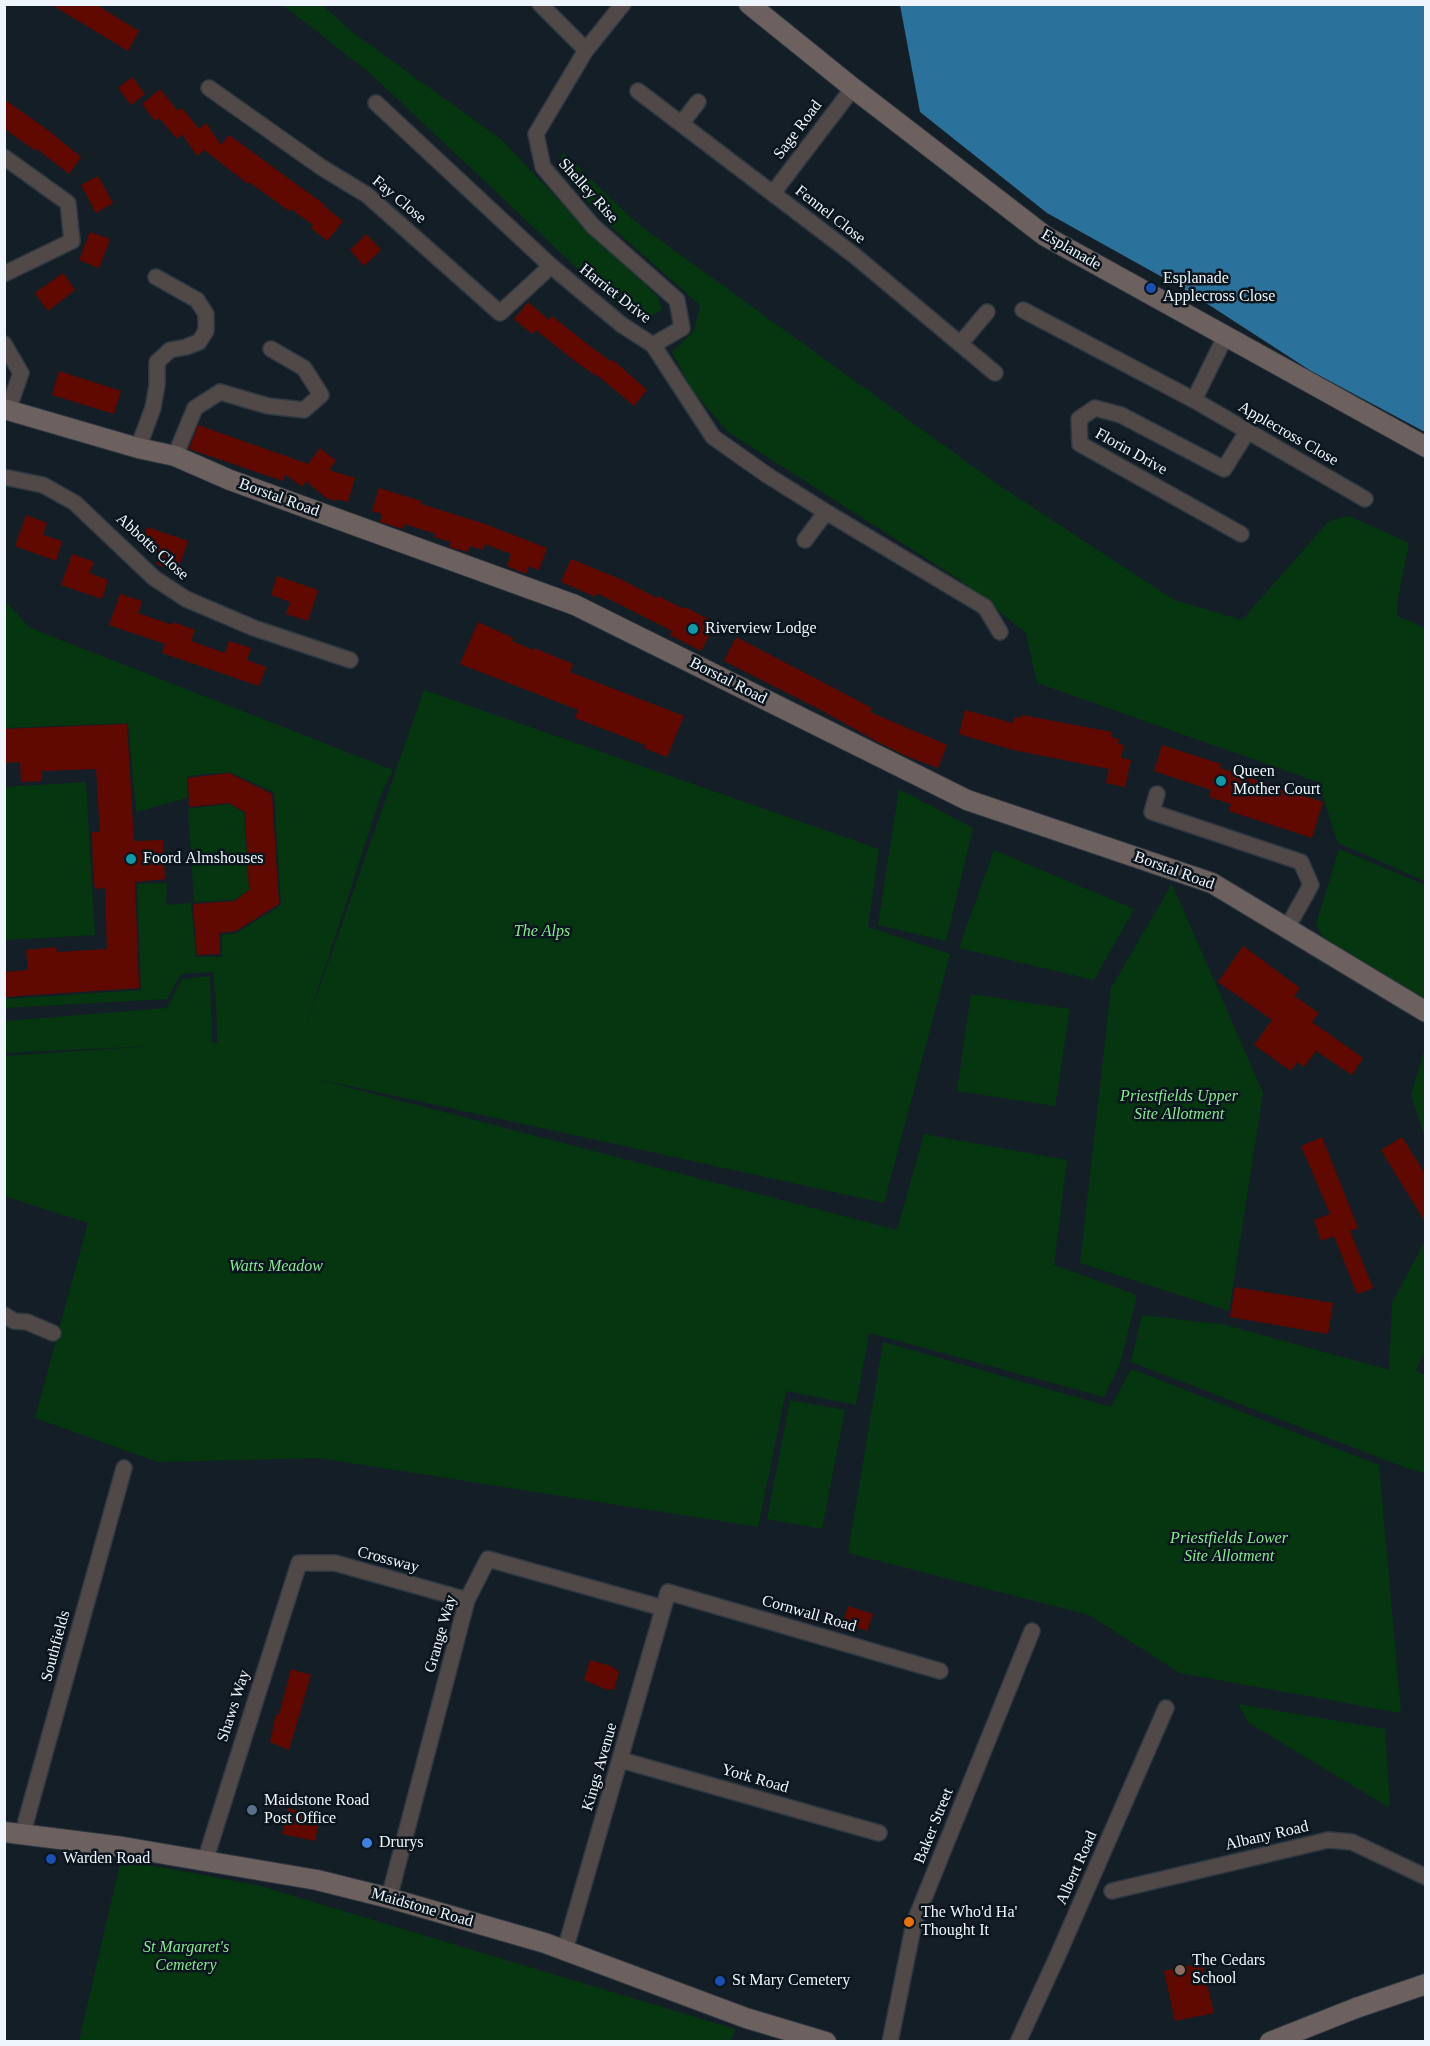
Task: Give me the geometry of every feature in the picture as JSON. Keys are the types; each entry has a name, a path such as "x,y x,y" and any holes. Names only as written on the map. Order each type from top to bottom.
{"street":[{"path":"540,4 586,50"},
{"name":"Shelley Rise","path":"623,4 586,50 536,135 543,167 593,226 677,300 682,328 653,345"},
{"name":"Esplanade","path":"749,4 853,88 1045,236 1425,447"},
{"name":"Fay Close","path":"209,88 321,167 367,195 500,313 551,266"},
{"name":"Sage Road","path":"773,193 853,88"},
{"name":"Fennel Close","path":"638,92 855,256 995,373"},
{"path":"681,124 698,102"},
{"name":"Harriet Drive","path":"376,104 551,266 622,325 653,345 713,437 826,512 985,607 1000,632"},
{"path":"4,157 68,203 72,241 4,274"},
{"path":"138,448 153,408 157,385 157,362 170,350 199,342 206,331 206,314 197,300 156,277"},
{"name":"Applecross Close","path":"1023,310 1194,400 1365,499"},
{"path":"960,344 987,312"},
{"path":"1194,400 1226,335"},
{"path":"4,344 21,374 6,410"},
{"path":"175,456 195,408 220,392 268,406 304,410 321,395 304,368 271,350"},
{"name":"Florin Drive","path":"1241,534 1080,444 1079,419 1095,408 1121,415 1224,470 1247,432"},
{"name":"Borstal Road","path":"6,410 138,448 175,456 230,480 575,605 967,800 1212,883 1425,1012"},
{"name":"Abbotts Close","path":"4,477 43,485 75,502 154,578 186,599 254,628 350,660"},
{"path":"805,540 826,512"},
{"path":"1157,794 1152,812 1301,862 1311,885 1287,928"},
{"path":"4,1315 14,1321 27,1322 53,1332"},
{"name":"Southfields","path":"24,1834 124,1468"},
{"name":"Grange Way","path":"389,1898 467,1600 488,1559 663,1608"},
{"name":"Crossway","path":"299,1563 335,1563 467,1600"},
{"name":"Shaws Way","path":"205,1861 299,1563"},
{"name":"Kings Avenue","path":"565,1950 668,1592"},
{"name":"Cornwall Road","path":"668,1592 940,1671"},
{"name":"Baker Street","path":"890,2042 914,1923 1032,1631"},
{"name":"Albert Road","path":"1018,2042 1166,1708"},
{"name":"York Road","path":"621,1760 879,1833"},
{"name":"Maidstone Road","path":"4,1832 123,1847 317,1880 389,1898 565,1950 804,2039 826,2042"},
{"name":"Albany Road","path":"1112,1891 1328,1840 1352,1842 1425,1877"},
{"path":"1270,2042 1425,1984"}],"green space":[{"path":"283,5 322,5 352,32 502,140 566,208 658,297 662,310 644,319 613,302 371,74"},
{"path":"563,152 630,217 657,238 1000,486 1174,600 1242,620 1329,521 1349,516 1409,543 1397,603 1397,616 1425,628 1425,881 1338,843 1318,782 1037,683 1026,633 960,580 728,432 693,391 672,352 694,331 700,305 608,224 558,167"},
{"path":"5,601 30,628 393,770 382,792 305,1029 424,690 879,849 868,927 950,954 884,1203 313,1078 897,1230 924,1134 1067,1160 1054,1265 1137,1295 1120,1364 1104,1397 869,1333 856,1405 786,1391 758,1527 319,1458 158,1462 35,1418 88,1223 4,1196 5,1056 152,1046 5,1053 5,1021 167,1008 182,979 210,976 212,1043 217,1043 216,1000 213,972 181,974 167,999 5,1008 5,999 141,990 137,884 167,883 166,905 191,903 196,957 222,957 222,935 237,933 281,905 274,792 229,772 187,776 187,798 136,812 128,723 5,728"},
{"path":"86,782 95,935 5,940 5,787"},
{"path":"899,789 973,828 946,941 878,925"},
{"path":"230,804 244,813 249,890 234,900 194,902 188,809"},
{"path":"1339,849 1425,885 1425,1006 1415,1002 1323,937 1316,924"},
{"path":"994,850 1134,909 1094,980 959,948"},
{"name":"Priestfields Upper Site Allotment","path":"1172,884 1263,1093 1229,1311 1080,1263 1111,988"},
{"path":"971,994 1070,1009 1055,1106 957,1091"},
{"path":"1425,1047 1425,1138 1411,1095"},
{"path":"1425,1241 1425,1350 1416,1371 1425,1375 1425,1473 1409,1469 1131,1362 1142,1315 1226,1325 1389,1370 1392,1303"},
{"name":"Priestfields Lower Site Allotment","path":"883,1342 1111,1407 1131,1369 1379,1465 1401,1713 1180,1673 1089,1615 848,1553"},
{"path":"790,1400 845,1410 822,1529 767,1519"},
{"path":"1238,1704 1385,1729 1390,1808 1249,1723"},
{"name":"St Margaret's Cemetery","path":"121,1860 257,1885 735,2029 731,2042 79,2041"}],"water":[{"path":"900,5 1425,5 1425,432 1311,371 1189,292 1047,213 920,112"}],"building":[{"path":"50,4 95,4 139,31 128,51"},
{"path":"132,77 145,94 131,105 118,88"},
{"path":"160,89 178,111 182,108 199,129 206,123 221,145 229,135 325,205 343,221 327,241 311,228 313,225 291,209 289,211 249,182 248,184 204,150 197,156 182,134 177,139 159,118 155,121 142,104"},
{"path":"4,99 81,157 69,174 4,127"},
{"path":"98,176 113,203 96,213 81,185"},
{"path":"90,232 110,239 99,268 79,260"},
{"path":"366,234 381,250 364,266 350,250"},
{"path":"63,273 75,290 48,311 35,293"},
{"path":"528,302 549,320 552,316 591,347 612,362 613,360 647,390 634,406 597,375 576,362 536,330 532,334 514,319"},
{"path":"59,371 121,391 114,414 52,395"},
{"path":"198,425 308,464 320,448 336,461 329,470 355,478 348,502 326,498 306,481 302,487 285,474 283,481 189,449"},
{"path":"379,488 421,501 421,504 485,524 547,548 539,570 529,566 526,574 507,566 511,554 485,544 483,550 470,546 468,552 449,547 451,542 434,537 436,534 404,524 403,529 380,522 382,514 372,511"},
{"path":"26,515 47,523 43,535 62,541 56,561 15,546"},
{"path":"147,527 188,541 177,572 156,564 160,552 141,546"},
{"path":"72,554 94,562 89,573 108,580 102,599 61,585"},
{"path":"571,559 620,579 657,598 658,596 684,609 685,607 716,623 701,651 670,635 672,631 597,593 596,597 561,582"},
{"path":"277,576 318,590 308,621 286,614 290,602 271,595"},
{"path":"120,594 142,601 138,613 195,630 191,641 225,653 229,641 251,648 247,660 266,667 259,686 162,653 165,644 109,625"},
{"path":"478,622 513,638 512,641 573,664 570,672 684,716 667,757 644,748 645,745 575,718 578,710 460,664"},
{"path":"736,637 872,708 870,712 947,745 938,768 876,741 821,710 724,661"},
{"path":"965,710 1013,723 1015,717 1021,718 1022,715 1112,732 1111,737 1119,739 1118,744 1124,745 1121,758 1131,760 1125,787 1106,783 1109,769 1013,750 959,734"},
{"name":"Foord Almshouses","path":"127,724 134,841 163,840 165,879 135,882 139,988 4,997 4,972 28,970 26,950 56,947 57,952 107,949 105,888 95,889 93,871 92,832 100,832 96,769 41,771 42,781 21,782 20,762 4,763 4,729"},
{"name":"Queen Mother Court","path":"1162,745 1221,764 1220,768 1323,802 1312,838 1229,811 1231,804 1209,797 1211,790 1154,771"},
{"path":"229,773 272,794 279,904 236,931 219,933 220,954 197,955 193,904 235,901 249,890 245,812 229,803 189,807 188,778"},
{"path":"1243,946 1300,988 1294,996 1319,1013 1312,1022 1363,1058 1352,1075 1316,1051 1304,1067 1297,1062 1291,1071 1254,1045 1272,1020 1218,982"},
{"path":"1322,1137 1358,1228 1350,1231 1373,1288 1357,1294 1334,1236 1321,1241 1314,1220 1330,1214 1301,1146"},
{"path":"1402,1137 1425,1174 1425,1222 1381,1150"},
{"path":"1235,1287 1333,1303 1328,1334 1230,1317"},
{"path":"848,1606 873,1614 867,1631 843,1623"},
{"path":"590,1660 611,1666 619,1672 614,1690 605,1689 584,1680"},
{"path":"291,1669 311,1675 289,1750 270,1742 276,1714 279,1715"},
{"path":"288,1808 320,1816 315,1841 282,1834"},
{"path":"1202,1963 1214,2013 1175,2021 1164,1971"}],"place":[{"name":"Esplanade Applecross Close","path":"1151,288"},
{"name":"Riverview Lodge","path":"693,629"},
{"name":"Queen Mother Court","path":"1221,781"},
{"name":"Foord Almshouses","path":"131,859"},
{"name":"Maidstone Road Post Office","path":"252,1810"},
{"name":"Drurys","path":"367,1843"},
{"name":"Warden Road","path":"51,1859"},
{"name":"The Who'd Ha' Thought It","path":"909,1922"},
{"name":"The Cedars School","path":"1180,1970"},
{"name":"St Mary Cemetery","path":"720,1981"}],"park label":[{"name":"The Alps","path":"542,932"},
{"name":"Watts Meadow","path":"276,1267"}]}
